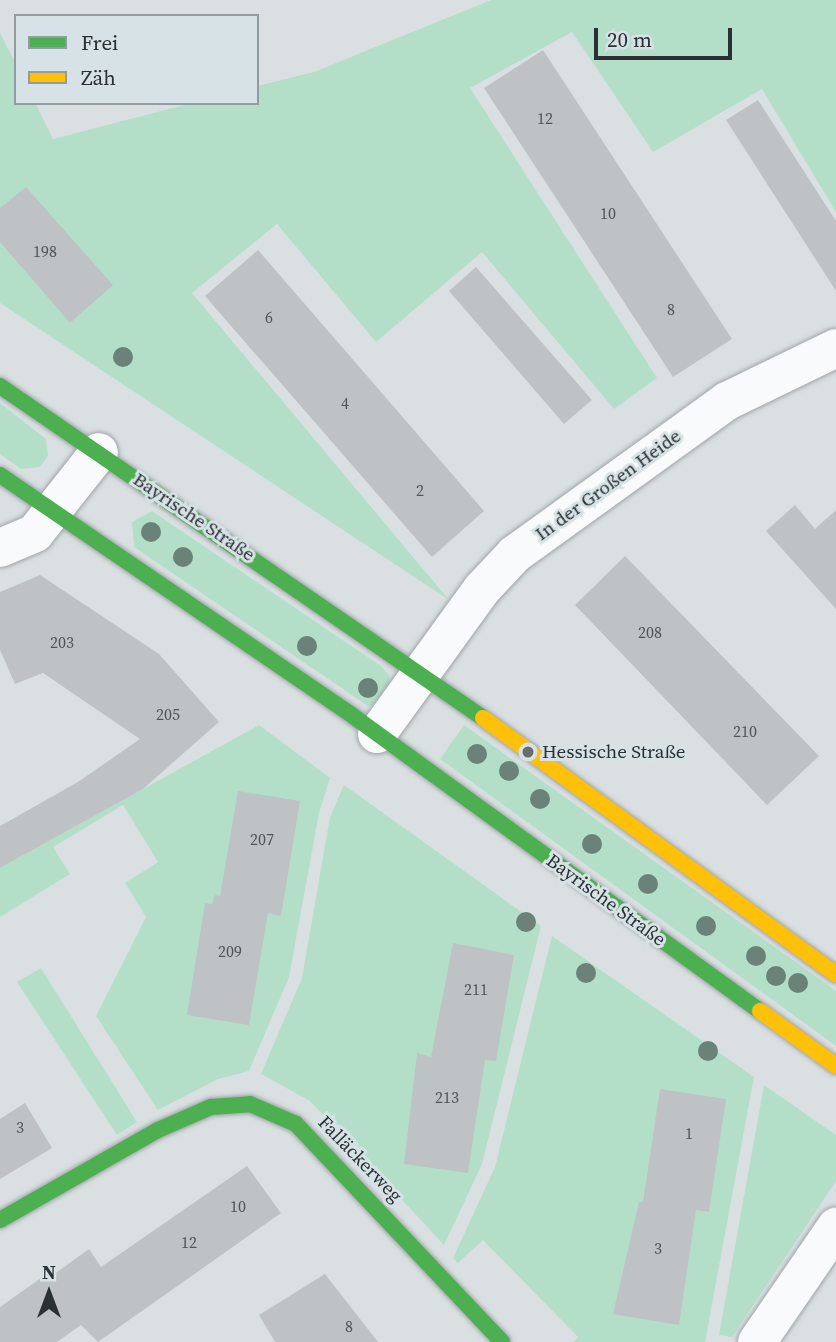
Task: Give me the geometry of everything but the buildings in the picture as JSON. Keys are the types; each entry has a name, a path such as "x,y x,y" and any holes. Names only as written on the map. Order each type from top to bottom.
{"street":[{"name":"In der Großen Heide","path":"421,673 482,589 530,541 727,401 836,348"},
{"name":"Bayrische Straße","path":"0,386 421,673 836,974"},
{"path":"0,548 35,533 54,514 99,452"},
{"name":"Bayrische Straße","path":"0,475 377,734 836,1066"},
{"path":"377,734 421,673"},
{"name":"Falläckerweg","path":"0,1220 158,1130 211,1107 250,1104 296,1124 502,1342"},
{"path":"757,1342 836,1227"}],"green space":[{"path":"491,0 836,0 836,212 762,89 653,152 572,32 470,88 657,378 614,409 482,252 376,342 277,224 192,293 449,600 0,303 0,33 14,60 14,105 36,105 53,139 184,105 259,105 259,86 314,72"},
{"path":"0,403 46,439 48,456 40,467 21,469 0,454"},
{"path":"152,511 381,666 389,675 391,687 375,704 368,706 134,547 132,522"},
{"path":"259,725 330,778 319,813 289,977 249,1071 218,1079 158,1110 96,1016 146,917 125,883 158,862 123,805 53,847 70,874 0,917 0,868"},
{"path":"464,725 836,991 836,1046 440,759"},
{"path":"344,785 541,926 482,1164 444,1245 310,1101 261,1074 302,978 330,817"},
{"path":"552,936 754,1077 705,1342 574,1342 578,1337 483,1240 458,1263 453,1258 495,1167"},
{"path":"41,968 137,1122 117,1135 17,982"},
{"path":"764,1085 836,1135 836,1181 732,1337 719,1335"}],"traffic: fast":[{"path":"0,386 483,718"},
{"path":"0,475 353,716 760,1011"},
{"path":"0,1220 158,1130 211,1107 250,1104 296,1124 502,1342"}],"traffic: slow":[{"path":"483,718 836,974"},
{"path":"760,1011 836,1066"}],"place":[{"name":"Hessische Straße","path":"528,752"}]}
